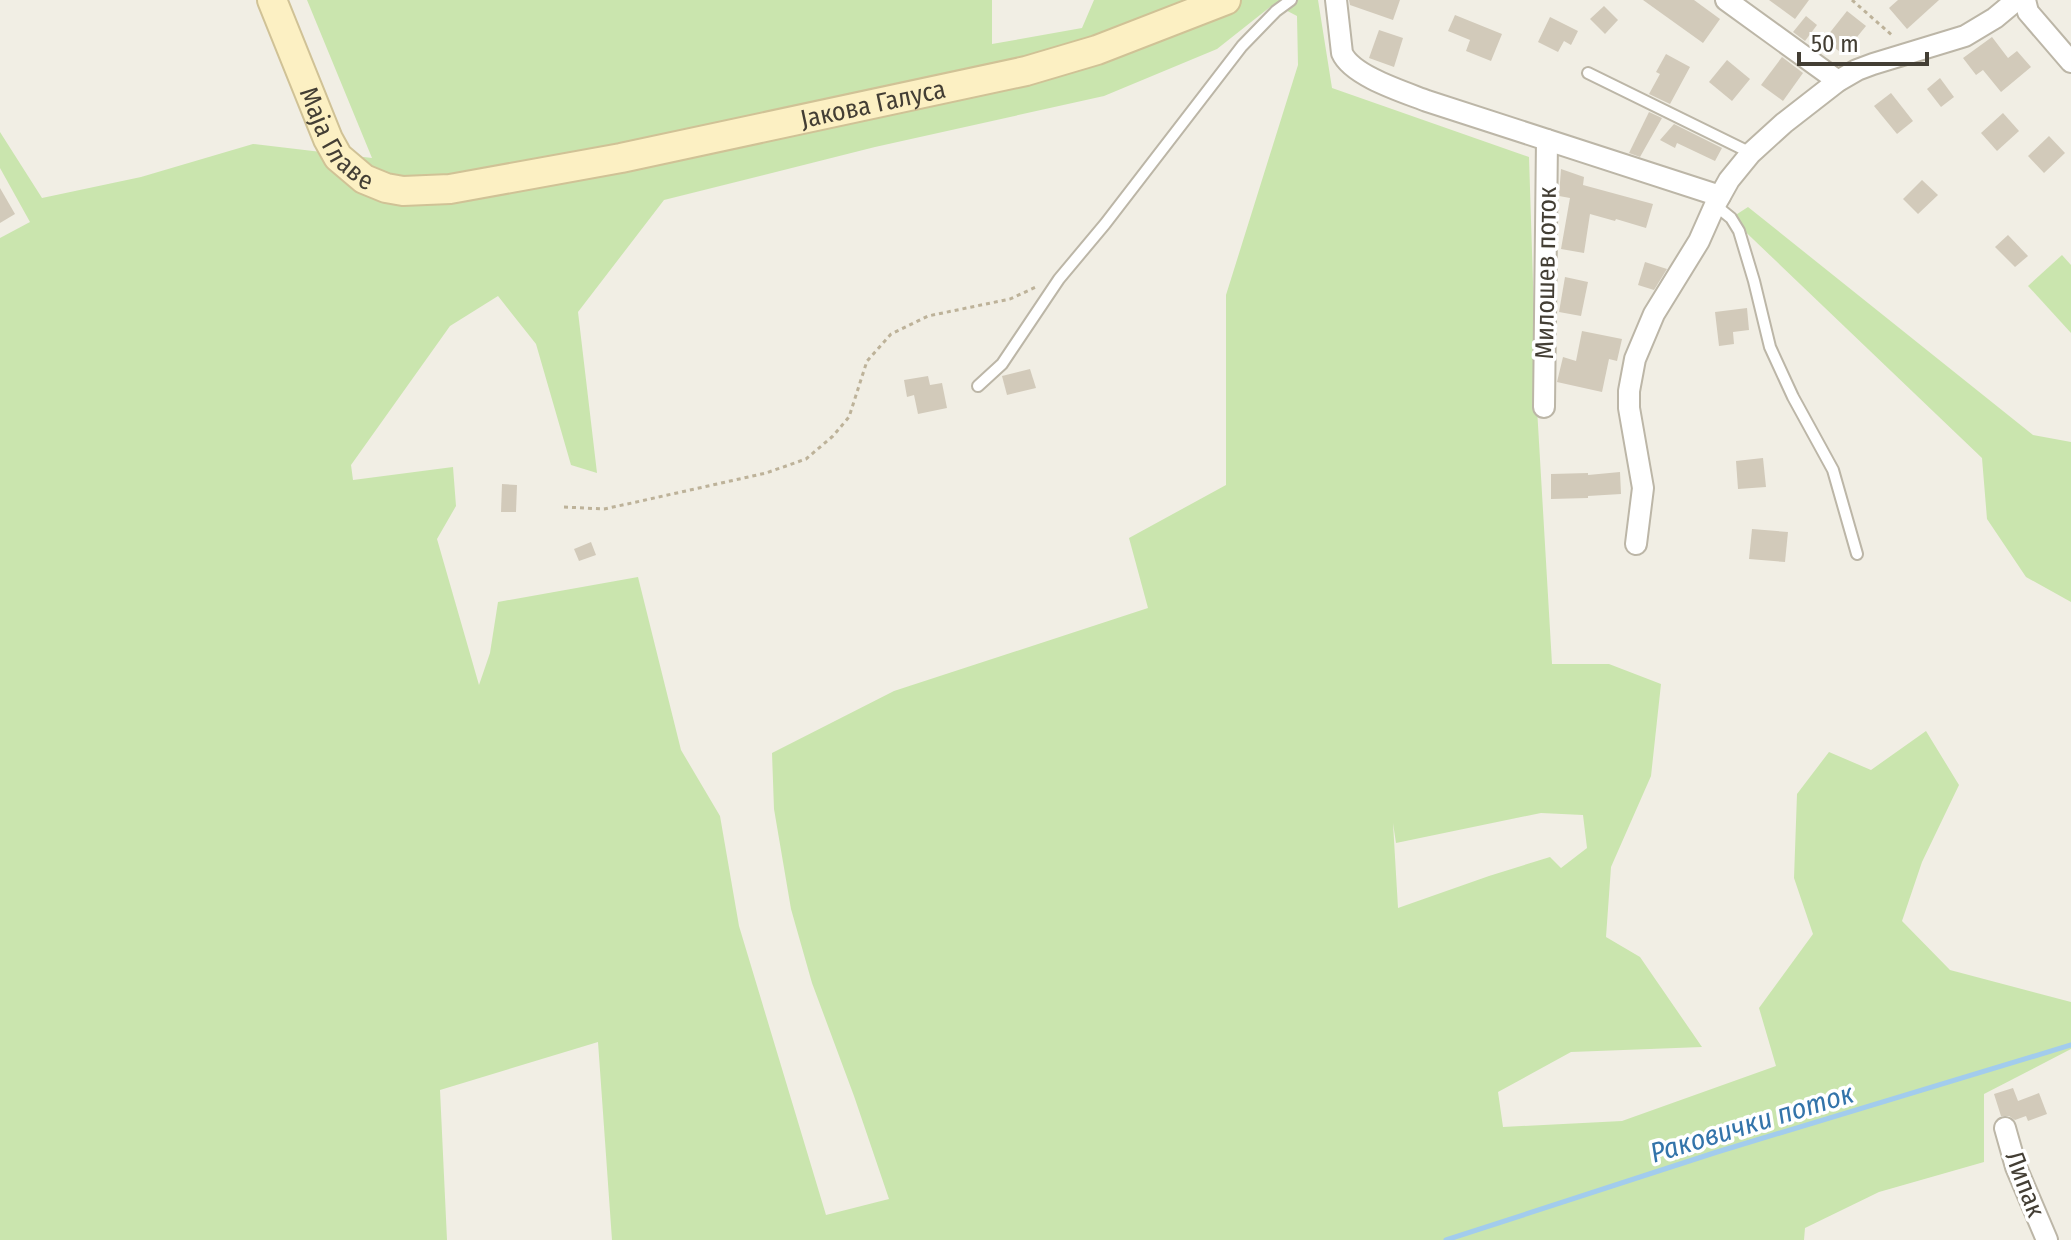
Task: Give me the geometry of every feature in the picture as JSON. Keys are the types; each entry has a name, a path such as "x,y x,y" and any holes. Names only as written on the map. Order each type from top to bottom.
{"street":[{"name":"Маја Главе","path":"272,0 328,139 338,157 351,170 386,188 403,191 450,189 511,178"},
{"name":"Јакова Галуса","path":"511,178 607,161 1026,71 1097,50 1226,0"},
{"path":"1336,0 1342,53 1345,60 1362,72 1427,101 1717,201"},
{"path":"1726,0 1838,81"},
{"path":"1636,544 1643,488 1629,408 1635,359 1654,314 1692,253 1717,201 1751,153 1784,123 1857,70 1974,32 2013,3 2025,0 2032,16 2071,62"},
{"name":"Милошев поток","path":"1544,407 1547,140"},
{"name":"Липак","path":"2005,1128 2016,1167 2047,1240"}],"lane":[{"path":"978,386 1002,364 1059,279 1242,46 1291,0"},
{"path":"1588,73 1751,153"},
{"path":"1717,201 1739,231 1770,347 1833,470 1857,554"}],"path":[{"path":"1852,0 1913,53"},
{"path":"564,507 604,509 766,473 806,459 833,436 849,417 867,361 891,334 928,316 1010,299 1059,279"}],"green space":[{"path":"307,0 992,0 992,44 1082,28 1094,0 1318,0 1332,88 1529,157 1537,408 1552,664 1609,664 1661,684 1651,776 1611,867 1606,937 1640,957 1702,1047 1571,1052 1498,1092 1503,1127 1622,1121 1776,1066 1759,1008 1813,934 1794,878 1797,794 1829,752 1871,770 1926,731 1959,785 1922,862 1902,921 1950,970 2071,1002 2071,1049 1984,1094 1984,1162 1879,1192 1805,1228 1804,1240 612,1240 598,1042 440,1090 447,1240 0,1240 0,238 30,222 0,168 0,132 42,198 141,177 253,144 372,158","holes":["1274,4 1297,16 1298,65 1226,295 1226,485 1129,538 1148,608 894,691 772,753 774,809 791,909 812,983 889,1199 826,1215 739,926 720,816 681,750 638,577 498,602 490,653 479,685 437,539 456,506 453,467 353,480 351,465 450,326 498,296 536,344 571,465 597,473 578,312 664,200 875,147 1104,96 1217,49","1541,813 1583,815 1587,848 1561,868 1550,857 1398,908 1393,823 1396,843"]},
{"path":"1748,207 2033,435 2071,442 2071,602 2026,577 1987,519 1982,458 1731,218"},
{"path":"2062,255 2071,265 2071,333 2028,286"}],"building":[{"path":"1349,0 1400,0 1393,20 1350,5"},
{"path":"1643,0 1694,0 1720,19 1703,43"},
{"path":"1769,0 1809,0 1795,19"},
{"path":"1898,0 1939,0 1907,29 1889,8"},
{"path":"1604,6 1618,20 1605,34 1590,19"},
{"path":"1847,11 1866,26 1843,54 1824,40"},
{"path":"1455,15 1502,34 1491,61 1466,51 1470,40 1448,31"},
{"path":"1806,16 1817,25 1805,41 1793,32"},
{"path":"1550,17 1578,31 1571,45 1564,41 1558,52 1538,42"},
{"path":"1379,30 1403,38 1394,67 1369,58"},
{"path":"1992,37 2008,58 2017,51 2031,67 2001,92 1983,70 1976,75 1963,58"},
{"path":"1666,54 1690,67 1670,104 1649,94"},
{"path":"1782,57 1803,73 1783,101 1761,85"},
{"path":"1727,60 1750,79 1732,101 1709,82"},
{"path":"1940,78 1954,97 1941,107 1927,89"},
{"path":"1891,93 1913,121 1897,134 1874,106"},
{"path":"1649,112 1662,118 1640,157 1629,153"},
{"path":"2003,113 2019,131 1997,151 1981,133"},
{"path":"1674,124 1722,148 1715,161 1677,143 1675,148 1660,140"},
{"path":"2049,136 2065,153 2044,173 2028,156"},
{"path":"1561,169 1584,177 1583,185 1653,204 1646,228 1590,214 1584,253 1561,249 1570,198 1559,196"},
{"path":"1922,180 1938,195 1918,214 1903,199"},
{"path":"0,188 15,214 0,223"},
{"path":"2008,235 2028,256 2015,267 1995,247"},
{"path":"1645,262 1667,269 1654,290 1638,285"},
{"path":"1565,277 1588,282 1581,316 1559,312"},
{"path":"1747,308 1749,330 1733,332 1734,344 1719,346 1715,312"},
{"path":"1582,331 1622,339 1617,361 1609,359 1602,392 1557,382 1563,357 1576,361"},
{"path":"1030,369 1036,388 1007,395 1002,376"},
{"path":"928,376 930,385 942,383 947,408 918,414 914,395 907,397 904,380"},
{"path":"1763,458 1766,487 1738,489 1736,461"},
{"path":"1620,472 1621,494 1551,499 1551,474"},
{"path":"502,484 517,485 516,512 501,512"},
{"path":"1752,529 1788,532 1785,562 1749,559"},
{"path":"591,542 596,555 579,561 574,549"},
{"path":"2013,1088 2018,1101 2039,1093 2047,1114 2028,1121 2026,1116 2015,1120 2001,1116 1994,1094"}],"waterway":[{"name":"Раковички поток","path":"1446,1240 1717,1152 2071,1045"}]}
